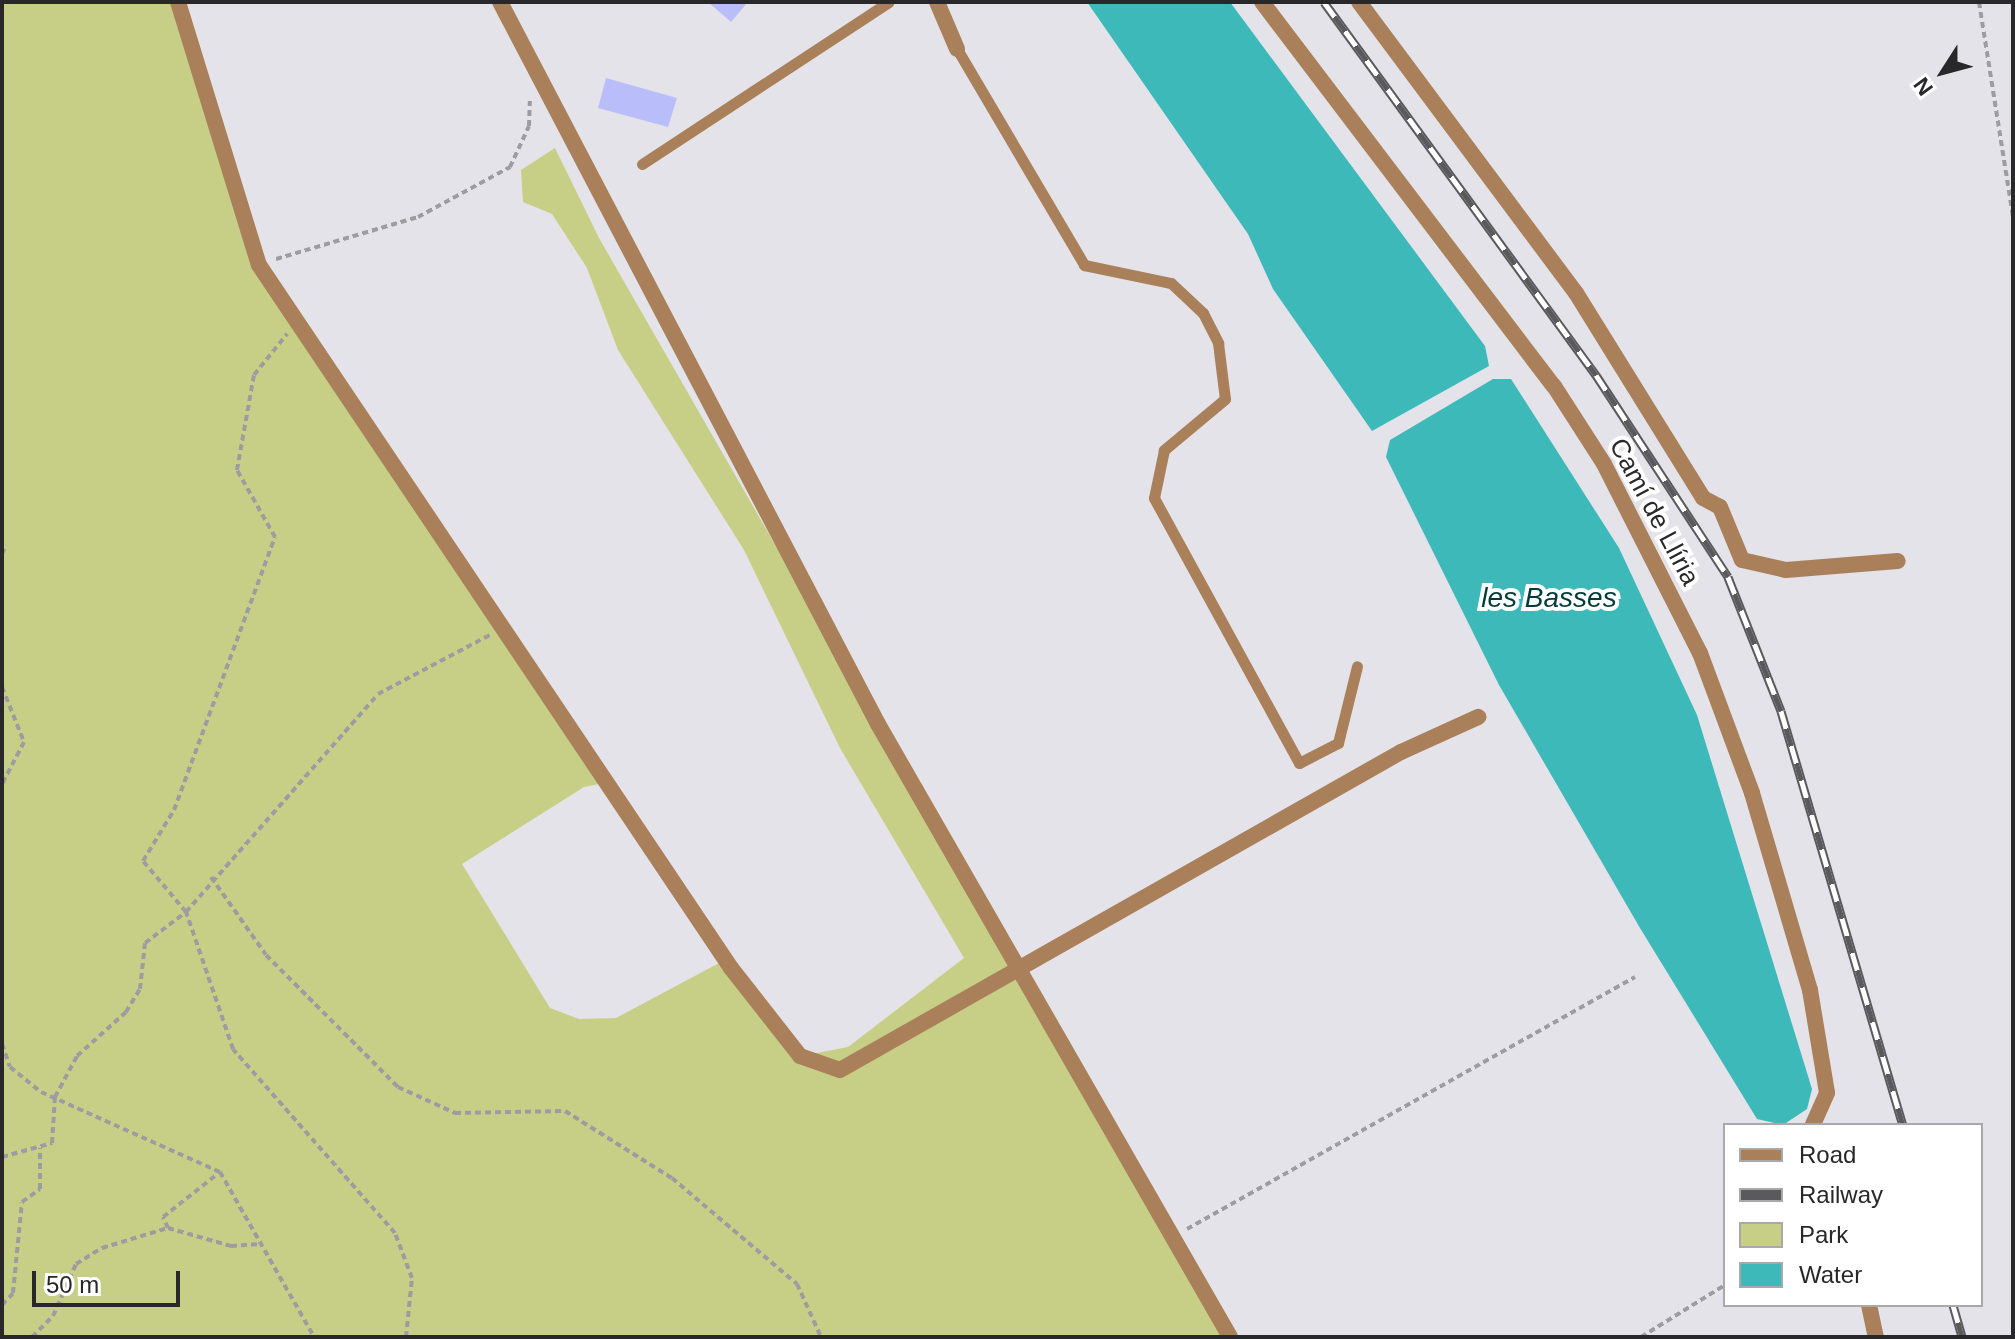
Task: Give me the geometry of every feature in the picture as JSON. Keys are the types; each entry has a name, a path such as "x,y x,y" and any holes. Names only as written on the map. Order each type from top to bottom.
{"street":[{"path":"178,2 259,265 506,626 731,968 800,1056 840,1070 1401,752 1478,717"},
{"path":"500,2 664,327 1018,968 1175,1235 1230,1337"},
{"path":"937,2 957,49"},
{"name":"Camí de Llíria","path":"1262,2 1554,386 1604,464 1700,653 1752,793 1810,990 1827,1093 1814,1123"},
{"path":"1359,2 1576,293 1703,498 1720,507 1742,560 1786,570 1898,561"},
{"path":"1869,1307 1876,1337"}],"lane":[{"path":"642,164 889,2"},
{"path":"957,49 1084,265 1171,283 1203,313 1218,343 1225,399 1164,450 1154,498 1299,763 1338,743 1357,666"}],"path":[{"path":"1979,2 2013,217"},
{"path":"259,265 418,217 510,167 529,126 531,96"},
{"path":"300,324 254,375 237,470 275,537 174,810 143,861 186,912 233,1049 395,1233 412,1278 406,1337"},
{"path":"2,554 6,545"},
{"path":"2,1157 52,1143 55,1097 77,1056 126,1012 140,989 145,943 186,912 211,877 378,694 506,626"},
{"path":"2,687 24,742 2,784"},
{"path":"211,877 266,955 398,1087 455,1113 565,1111 672,1178 797,1284 821,1337"},
{"path":"1175,1235 1635,977"},
{"path":"2,1044 10,1067 55,1097 220,1172 312,1334 302,1337"},
{"path":"2,1305 13,1293 22,1202 40,1189 40,1148"},
{"path":"168,1228 163,1217 220,1172"},
{"path":"32,1337 53,1316 76,1264 102,1248 168,1228 231,1246 260,1244"},
{"path":"1641,1337 1723,1286"}],"green space":[{"path":"2,2 178,2 259,265 609,782 584,787 462,864 550,1008 579,1019 616,1018 721,962 801,1056 848,1047 964,958 840,748 744,550 618,350 587,268 552,214 523,202 521,170 555,148 599,238 1230,1337 2,1337"}],"water":[{"path":"1087,2 1230,2 1485,346 1489,366 1372,431 1273,289 1248,234"},
{"name":"les Basses","path":"1493,379 1511,379 1619,548 1697,715 1812,1089 1807,1109 1786,1123 1757,1119 1640,928 1499,685 1386,457 1390,440"}],"building":[{"path":"708,2 748,2 731,22"},
{"path":"606,78 677,98 668,127 598,108"}],"railway":[{"path":"1324,2 1596,375 1728,577 1781,711 1902,1123"},
{"path":"1954,1307 1962,1337"}]}
